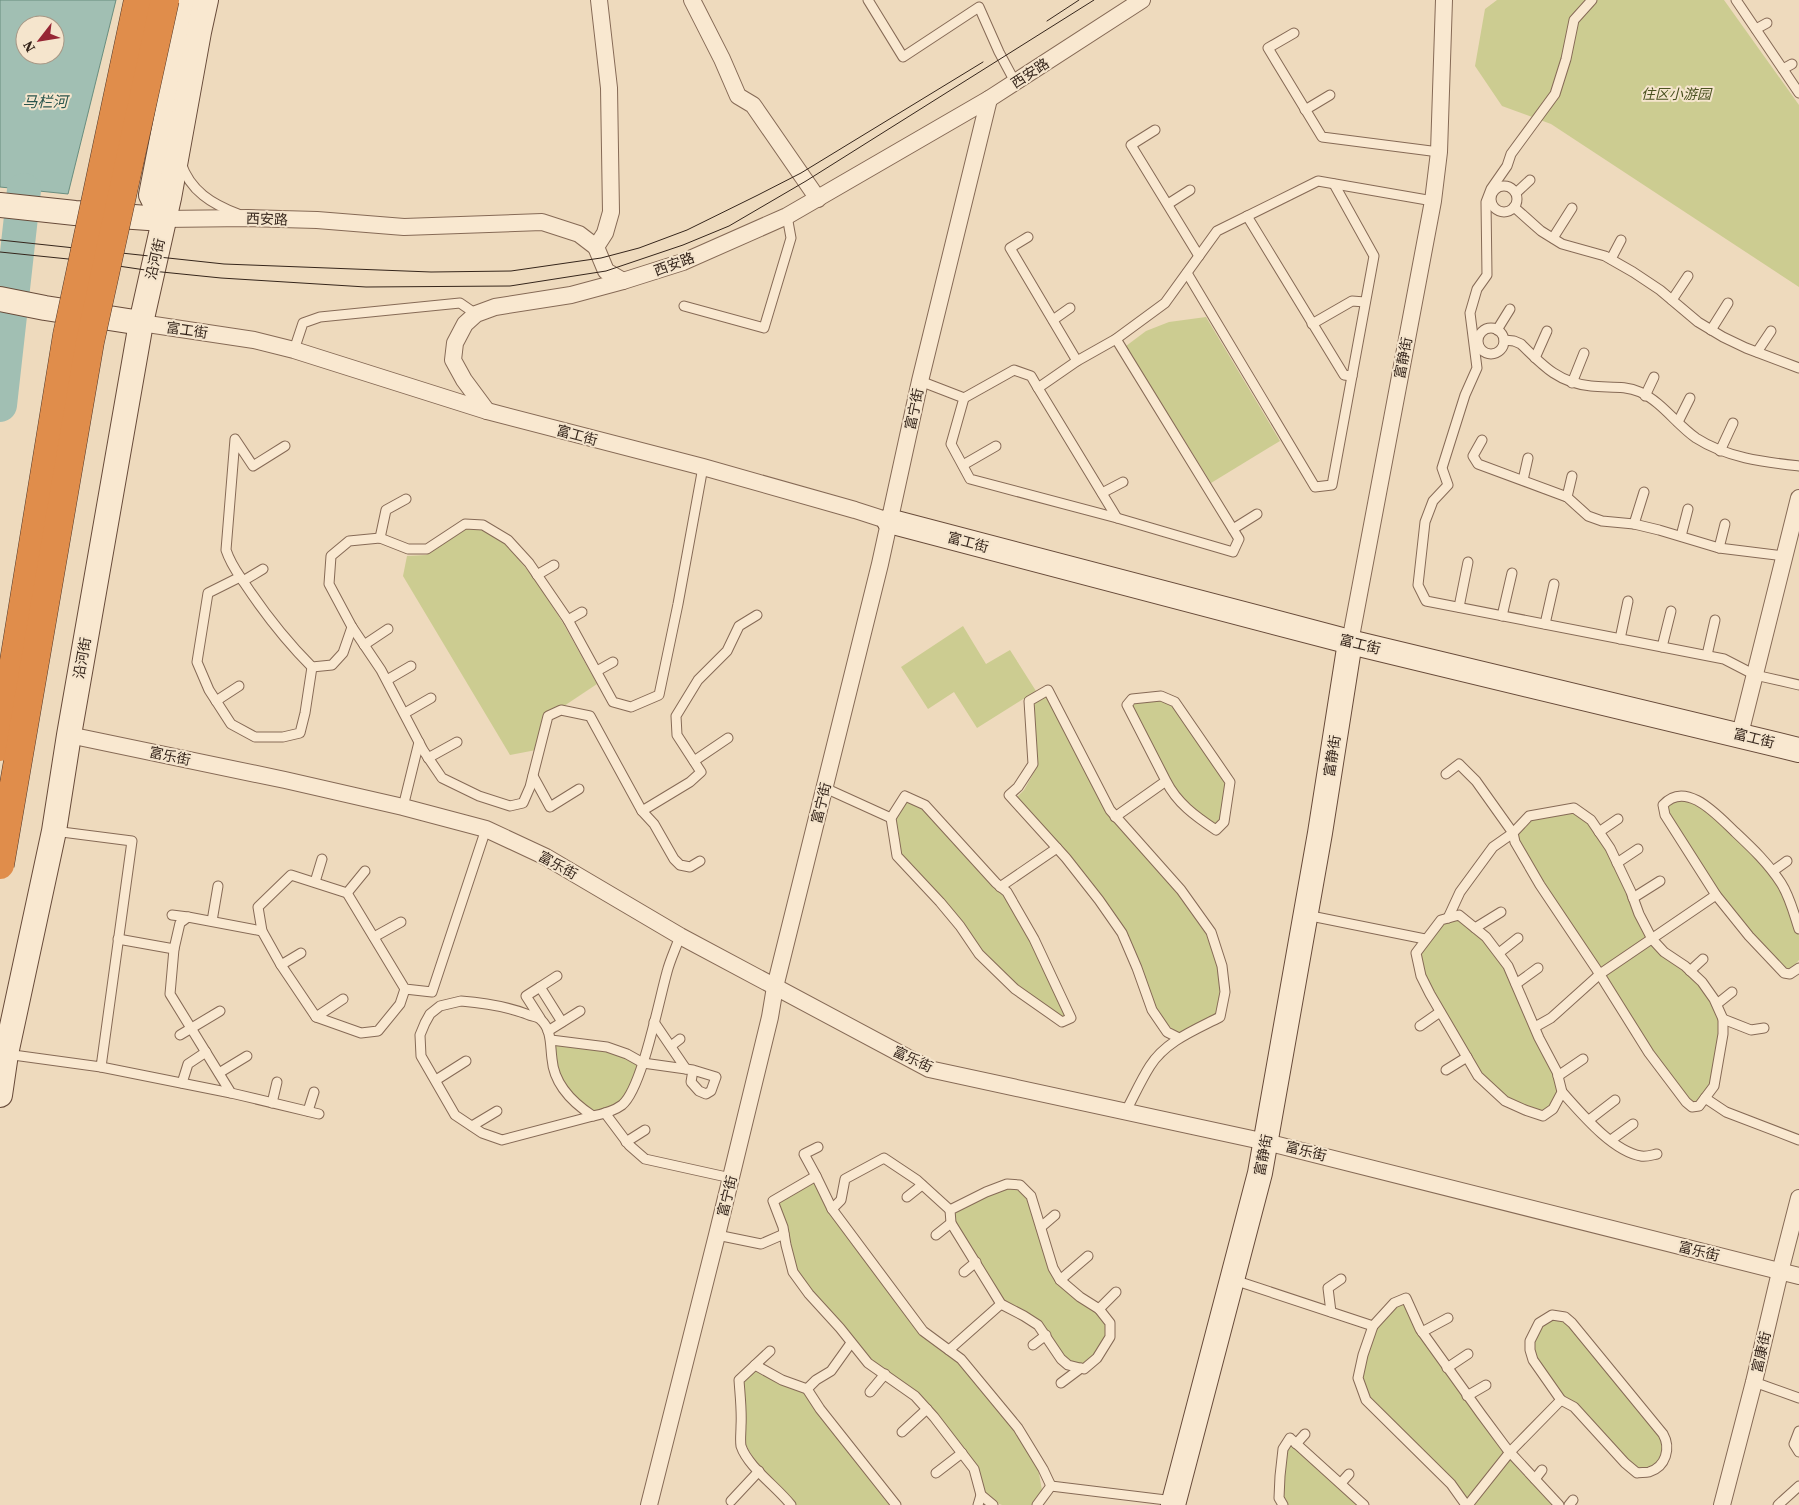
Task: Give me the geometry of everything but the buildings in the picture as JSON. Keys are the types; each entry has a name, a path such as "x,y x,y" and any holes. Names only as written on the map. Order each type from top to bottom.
{"highway":[{"path":"0,747 67,335 138,0"},
{"path":"0,864 90,342 164,0"}],"street":[{"name":"沿河街","path":"164,220 151,196 189,0"},
{"name":"沿河街","path":"0,1095 6,1054 54,830 140,324 164,220 206,0"},
{"path":"599,0 608,88 611,212 605,232 596,247 606,271 623,281"},
{"path":"692,0 722,59 738,96 753,105 818,199"},
{"name":"西安路","path":"476,314 495,307 571,295 623,281 683,262 787,216 989,99 1142,0"},
{"name":"富静街","path":"1174,1503 1234,1280 1266,1142 1306,915 1350,642 1432,201 1439,152 1444,0"},
{"name":"富宁街","path":"649,1505 770,1018 775,987 825,788 920,382 989,99"},
{"path":"0,205 164,220"},
{"name":"西安路","path":"164,220 248,218 317,220 404,227 542,222 579,234 596,247"},
{"path":"0,298 45,308 140,324"},
{"path":"476,314 465,324 454,343 453,360 464,380 487,411"},
{"name":"富工街","path":"140,324 254,340 294,350 487,411 703,467 889,521 1350,642 1740,734 1799,750"},
{"path":"1740,734 1798,505"},
{"name":"富乐街","path":"69,735 285,780 403,807 486,829 546,857 680,936 929,1069 1266,1142 1799,1276"},
{"name":"富康街","path":"1722,1505 1799,1198"}],"lane":[{"path":"868,0 903,57 977,3 1002,59 1015,82"},
{"path":"1592,0 1574,20 1566,59 1554,94 1511,154 1507,166 1491,188 1486,202 1487,275 1477,289 1470,313 1477,368 1465,395 1442,468 1448,485 1433,501 1425,522 1418,585 1426,601 1724,659 1755,675 1799,685"},
{"path":"1736,0 1799,93"},
{"path":"1756,29 1767,23"},
{"path":"1294,34 1268,48 1322,137 1439,152"},
{"path":"1783,69 1792,64"},
{"path":"1305,110 1330,95"},
{"path":"1156,130 1132,145 1199,256"},
{"path":"177,152 184,172 198,192 218,206 248,218"},
{"path":"1516,193 1530,180"},
{"path":"1038,388 1077,361 1116,339 1165,304 1217,231 1318,181 1432,201"},
{"path":"1187,273 1316,487 1332,486 1374,256 1334,184"},
{"path":"1503,186 1510,188 1516,193 1517,198 1514,207 1506,213 1494,208 1490,199 1495,189 1503,186"},
{"path":"1168,204 1190,190"},
{"path":"1514,207 1541,230 1562,244 1605,256 1633,272 1672,300 1698,322 1723,337 1799,368"},
{"path":"1554,238 1572,208"},
{"path":"684,306 764,328 792,238 787,216"},
{"path":"1247,216 1344,375 1352,376"},
{"path":"1028,237 1010,248 1077,361"},
{"path":"1611,259 1621,240"},
{"path":"1672,300 1688,276"},
{"path":"1312,324 1352,301 1365,302"},
{"path":"294,350 303,323 320,317 460,303 476,314"},
{"path":"1711,330 1728,303"},
{"path":"1053,320 1070,308"},
{"path":"1497,330 1510,310"},
{"path":"1490,327 1497,330 1503,335 1504,340 1501,349 1494,355 1487,354 1481,349 1478,337 1482,331 1490,327"},
{"path":"1535,358 1547,331"},
{"path":"1757,352 1771,331"},
{"path":"1116,339 1239,539 1233,552 1117,518 970,479 951,444 964,398 1014,370 1031,376 1117,518"},
{"path":"1504,340 1521,344 1556,376 1572,383 1592,386 1619,386 1641,393 1695,438 1720,451 1761,462 1799,466"},
{"path":"1572,383 1584,353"},
{"path":"1645,396 1654,377"},
{"path":"920,382 964,398"},
{"path":"1678,422 1690,398"},
{"path":"1720,451 1733,422"},
{"path":"285,446 253,466 235,439 226,550 230,564 264,613 288,643 312,667"},
{"path":"1482,440 1474,456 1478,464 1567,497 1588,516 1602,521 1634,524 1719,548 1784,556"},
{"path":"963,466 996,446"},
{"path":"1523,480 1528,458"},
{"path":"700,861 690,867 680,865 674,859 654,824 642,811 590,716 561,710 548,716 533,776 523,803 510,806 479,796 442,778 428,758 387,680 352,627 329,584 331,556 348,541 380,538 408,549 427,549 466,524 483,525 508,540 537,575 568,620 613,702 631,706 659,695 703,467"},
{"path":"1567,497 1572,476"},
{"path":"1102,493 1123,482"},
{"path":"1634,524 1644,492"},
{"path":"380,538 386,510 406,498"},
{"path":"1681,536 1688,509"},
{"path":"1233,529 1257,514"},
{"path":"1719,548 1725,524"},
{"path":"1459,608 1468,562"},
{"path":"537,575 554,565"},
{"path":"263,568 208,593 197,662 209,690 230,724 255,736 283,736 300,733 312,667"},
{"path":"1502,616 1512,573"},
{"path":"1546,624 1554,584"},
{"path":"1620,639 1628,601"},
{"path":"1662,647 1671,611"},
{"path":"568,620 582,612"},
{"path":"642,811 690,782 701,772 677,735 676,716 698,680 727,651 739,626 758,615"},
{"path":"1707,656 1715,620"},
{"path":"312,667 332,665 343,653 352,627"},
{"path":"364,645 388,629"},
{"path":"597,671 613,662"},
{"path":"387,680 411,666"},
{"path":"216,701 239,686"},
{"path":"1126,1112 1150,1065 1161,1052 1179,1038 1220,1017 1225,992 1222,966 1211,932 1181,890 1110,810 1089,773 1048,690 1029,701 1033,764 1018,787 1009,795 1057,848 1099,900 1122,933 1152,1010 1167,1032 1179,1038"},
{"path":"1160,696 1175,702 1189,717 1222,762 1230,782 1224,822 1216,830 1189,812 1170,791 1166,781 1127,705 1132,699 1160,696"},
{"path":"405,713 431,698"},
{"path":"694,761 728,738"},
{"path":"403,807 419,742"},
{"path":"428,758 457,742"},
{"path":"1446,774 1459,764 1476,781 1513,833 1515,842 1540,885 1600,974 1649,1053 1686,1102 1692,1107 1699,1106 1714,1086 1724,1034 1723,1019 1717,1004 1702,982 1664,952 1652,939 1617,863 1599,832 1591,820 1574,808 1529,816 1513,833 1492,847 1460,892 1448,918"},
{"path":"533,776 550,807 579,789"},
{"path":"1115,817 1166,781"},
{"path":"825,788 891,818"},
{"path":"905,796 925,805 1000,887 1007,892 1034,939 1071,1018 1062,1022 1015,989 979,954 960,926 940,902 897,856 891,818 905,796"},
{"path":"1799,930 1790,902 1773,871 1759,854 1708,806 1690,798 1678,796 1668,799 1663,805 1665,815 1716,895 1749,936 1784,973 1790,974 1799,968"},
{"path":"1599,832 1618,819"},
{"path":"405,989 432,992 486,829"},
{"path":"54,830 132,841 101,1067"},
{"path":"1000,887 1057,848"},
{"path":"1617,863 1638,849"},
{"path":"315,882 322,859"},
{"path":"1773,871 1787,861"},
{"path":"347,893 366,871"},
{"path":"291,875 347,893 405,989 400,1004 378,1031 361,1033 316,1016 281,965 262,931 258,907 291,875"},
{"path":"1633,898 1660,881"},
{"path":"212,921 218,886"},
{"path":"1534,1026 1551,1018 1600,974 1716,895"},
{"path":"1476,928 1501,912"},
{"path":"172,915 262,931"},
{"path":"1306,915 1426,939"},
{"path":"1562,1092 1553,1109 1543,1116 1505,1101 1478,1076 1421,976 1416,953 1441,920 1459,915 1486,937 1508,966 1558,1076 1562,1092 1578,1110 1610,1140 1625,1150 1642,1157 1656,1154"},
{"path":"188,917 180,923 168,972 170,994 231,1093"},
{"path":"374,937 401,922"},
{"path":"538,1016 488,1003 461,1000 440,1006 430,1014 425,1023 420,1035 422,1056 455,1115 482,1133 502,1140 605,1113 622,1105 629,1096 643,1063 668,970 680,936"},
{"path":"1498,953 1518,938"},
{"path":"118,939 174,949"},
{"path":"281,965 301,953"},
{"path":"1690,971 1703,959"},
{"path":"1516,984 1538,968"},
{"path":"557,976 526,996 550,1036 552,1060 560,1083 569,1098 593,1116"},
{"path":"540,987 562,1022"},
{"path":"1717,1004 1732,992"},
{"path":"316,1016 342,999"},
{"path":"538,1016 551,1004"},
{"path":"180,1035 220,1011"},
{"path":"550,1036 562,1022 580,1011"},
{"path":"1420,1026 1440,1012"},
{"path":"1723,1019 1751,1030 1764,1028"},
{"path":"550,1036 607,1047 643,1063 690,1069 654,1022"},
{"path":"671,1046 680,1039"},
{"path":"182,1083 188,1064 206,1052"},
{"path":"6,1054 101,1067 231,1093 319,1114"},
{"path":"219,1073 247,1056"},
{"path":"1446,1070 1467,1057"},
{"path":"1558,1076 1583,1059"},
{"path":"436,1080 466,1061"},
{"path":"272,1103 277,1082"},
{"path":"308,1111 314,1092"},
{"path":"1705,1098 1726,1112 1799,1140"},
{"path":"1589,1120 1615,1100"},
{"path":"472,1126 498,1111"},
{"path":"605,1113 626,1142 645,1159 731,1178"},
{"path":"1610,1140 1633,1124"},
{"path":"626,1142 645,1130"},
{"path":"818,1146 804,1154 832,1208 923,1331 961,1359 1018,1428 1044,1469 1051,1486"},
{"path":"832,1208 841,1200 845,1179 884,1158 917,1180 950,1210 951,1222 1001,1304 1038,1325 1061,1359 1068,1365 1084,1369 1097,1358 1110,1337 1110,1323 1099,1308 1080,1297 1060,1280 1053,1268 1031,1196 1020,1185 1007,1184 950,1210"},
{"path":"816,1176 773,1201 784,1227 793,1272 809,1294 868,1363 915,1396 962,1452 974,1469 981,1495 978,1505"},
{"path":"907,1197 922,1185"},
{"path":"1041,1227 1056,1215"},
{"path":"936,1234 951,1222"},
{"path":"717,1235 761,1244 784,1234"},
{"path":"1060,1280 1088,1256"},
{"path":"964,1272 976,1262"},
{"path":"1331,1312 1328,1288 1341,1279"},
{"path":"1234,1280 1373,1326"},
{"path":"1099,1308 1116,1292"},
{"path":"1559,1505 1510,1452 1467,1396 1422,1332 1406,1298 1394,1303 1373,1326 1363,1355 1358,1378 1366,1400 1450,1484 1467,1505 1510,1452 1561,1400"},
{"path":"949,1350 1001,1304"},
{"path":"1552,1315 1565,1317 1572,1323 1604,1355 1646,1408 1668,1442 1668,1450 1664,1460 1657,1468 1648,1472 1637,1472 1625,1463 1574,1408 1561,1400 1534,1360 1530,1350 1530,1340 1539,1324 1552,1315"},
{"path":"1422,1332 1448,1318"},
{"path":"1033,1345 1046,1335"},
{"path":"807,1388 830,1371 851,1343"},
{"path":"770,1352 739,1380 741,1444 745,1455 758,1471 781,1492 791,1505"},
{"path":"1448,1368 1468,1354"},
{"path":"755,1365 782,1380 807,1388 820,1408 896,1505"},
{"path":"1061,1383 1081,1368"},
{"path":"870,1392 885,1374"},
{"path":"1754,1382 1799,1398"},
{"path":"1467,1396 1486,1384"},
{"path":"902,1432 927,1410"},
{"path":"1799,1431 1794,1444 1799,1452"},
{"path":"1296,1444 1305,1434"},
{"path":"1283,1505 1279,1498 1280,1476 1283,1449 1290,1438 1364,1505"},
{"path":"936,1473 962,1452"},
{"path":"1535,1479 1542,1470"},
{"path":"731,1501 758,1471"},
{"path":"1341,1483 1349,1474"},
{"path":"1051,1486 1174,1503"},
{"path":"1036,1505 1051,1486"},
{"path":"1778,1505 1799,1486"},
{"path":"981,1495 993,1505"}],"green space":[{"name":"住区小游园","path":"1497,0 1724,0 1799,105 1799,287 1551,124 1502,106 1475,66 1485,9"},
{"path":"1206,317 1280,441 1211,483 1126,346 1146,331 1169,322"},
{"path":"466,529 482,530 504,542 534,578 563,623 597,684 561,708 546,715 536,750 510,755 403,576 407,556 426,555"},
{"path":"963,626 986,664 1010,650 1036,691 977,728 954,692 928,709 901,667"},
{"path":"1047,695 1088,773 1206,934 1218,964 1220,993 1217,1015 1178,1033 1166,1024 1155,1010 1124,932 1016,798 1024,790 1037,767 1034,701"},
{"path":"1160,697 1174,703 1228,782 1222,821 1215,827 1171,790 1129,706 1133,700"},
{"path":"906,799 923,806 1006,893 1069,1017 1062,1020 1016,988 981,953 899,856 893,819"},
{"path":"1669,800 1686,800 1706,809 1745,843 1779,884 1799,936 1799,960 1792,968 1784,969 1721,897 1664,806"},
{"path":"1574,810 1589,821 1608,849 1647,938 1600,971 1542,886 1514,834 1531,817"},
{"path":"1459,918 1486,939 1507,967 1561,1091 1552,1108 1542,1113 1506,1099 1480,1075 1422,975 1419,954 1441,922"},
{"path":"1651,943 1671,962 1700,983 1720,1019 1720,1034 1712,1085 1698,1104 1692,1103 1652,1052 1605,976"},
{"path":"554,1042 607,1049 642,1064 621,1104 593,1114 575,1100 563,1084 559,1074 554,1054"},
{"path":"814,1180 919,1333 958,1362 1013,1428 1038,1468 1043,1496 1033,1505 1002,1505 994,1502 984,1494 976,1467 935,1412 916,1391 870,1360 844,1325 811,1292 796,1269 789,1242 788,1225 776,1202"},
{"path":"1007,1186 1019,1188 1027,1197 1050,1267 1107,1322 1108,1336 1095,1355 1084,1366 1069,1363 1052,1338 1003,1303 953,1221 952,1212"},
{"path":"1404,1303 1505,1451 1468,1501 1368,1398 1363,1384 1361,1375 1363,1365 1375,1333 1388,1314"},
{"path":"1553,1317 1564,1319 1661,1435 1666,1449 1656,1466 1638,1471 1573,1409 1542,1371 1534,1353 1533,1339 1540,1325"},
{"path":"756,1370 806,1392 891,1505 795,1505 781,1487 756,1463 745,1443 742,1382"},
{"path":"1290,1443 1360,1505 1286,1505 1283,1499 1285,1454"},
{"path":"1510,1456 1519,1470 1554,1505 1472,1505"}],"water":[{"name":"马栏河","path":"0,0 116,0 68,194 0,187"}],"waterway":[{"name":"马栏河","path":"0,405 24,190"}],"tram line":[{"path":"1047,21 1079,0"},
{"path":"0,252 221,278 366,287 510,286 606,271 683,245 729,226 806,181 1094,0"},
{"path":"0,240 224,264 431,272 511,271 601,258 639,248 687,230 801,173 983,62"}]}
